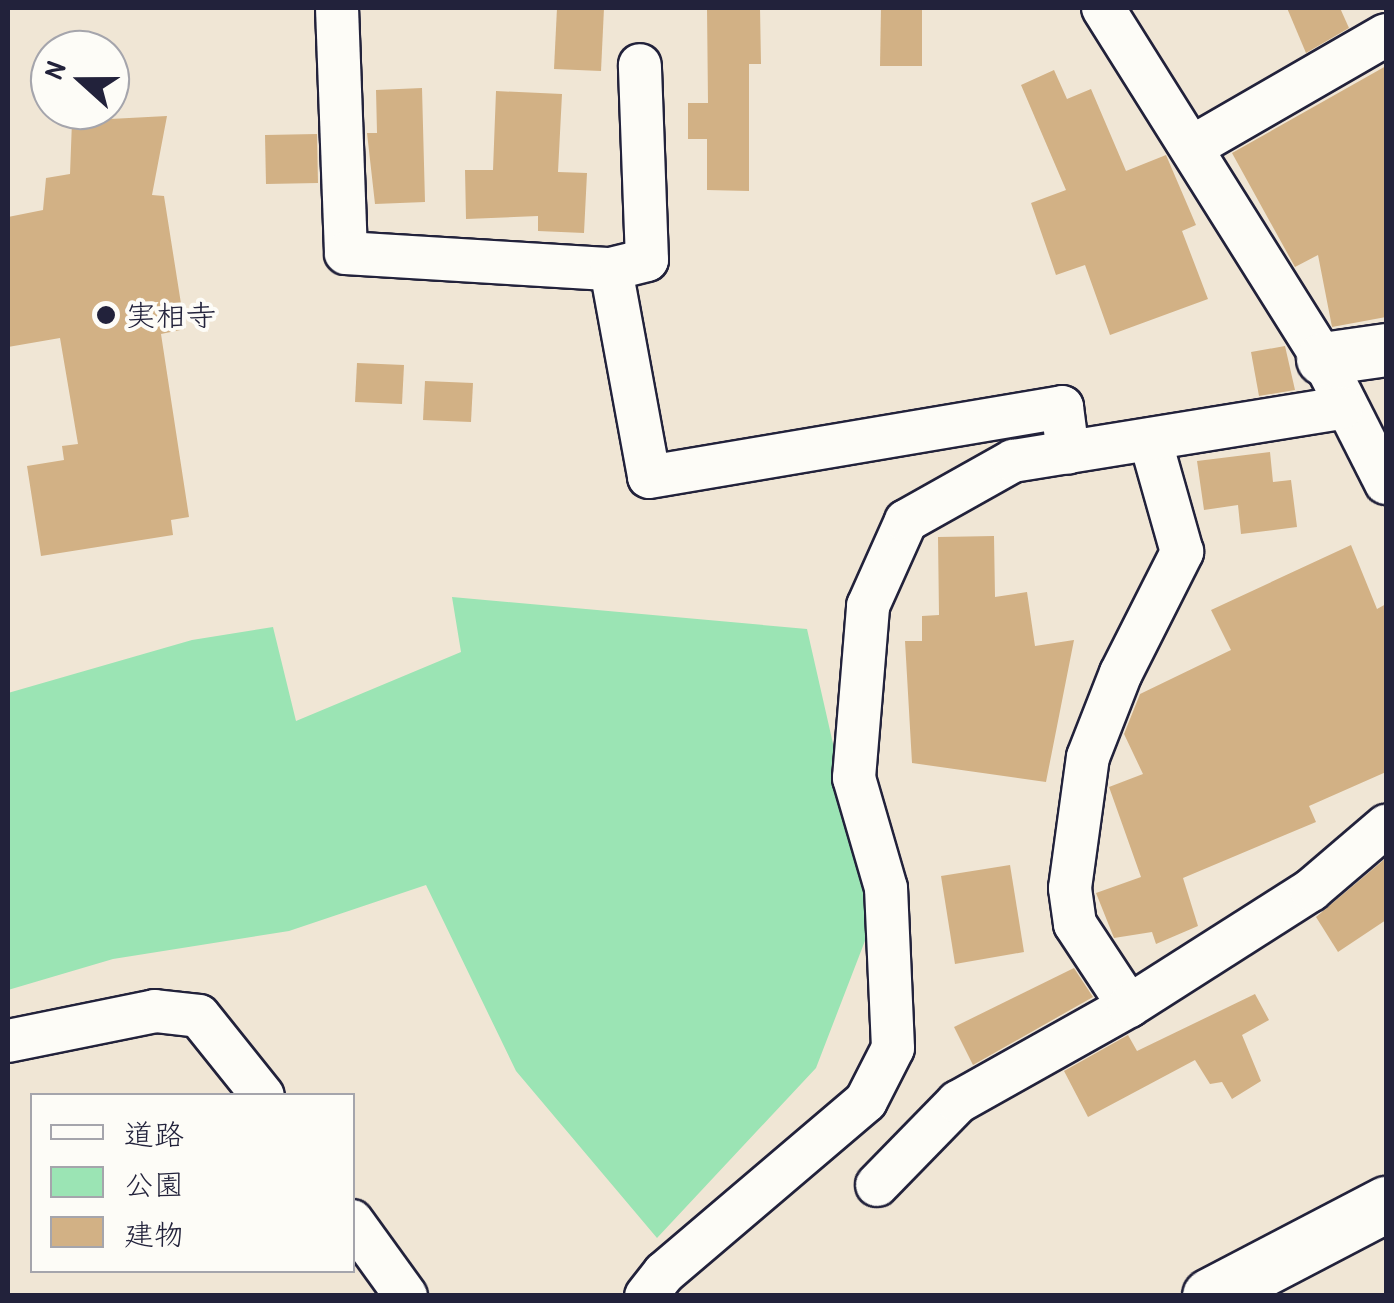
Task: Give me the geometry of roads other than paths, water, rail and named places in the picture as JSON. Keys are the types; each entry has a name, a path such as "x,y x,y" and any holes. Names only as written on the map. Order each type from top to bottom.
{"main road":[{"path":"1210,1296 1386,1204"}],"street":[{"path":"337,8 346,252 612,269 647,260 640,65"},
{"path":"1103,8 1322,359 1342,408 1386,483"},
{"path":"1192,147 1386,36"},
{"path":"612,269 648,477 1062,407 1068,453"},
{"path":"1322,359 1386,350"},
{"path":"646,1296 664,1272 866,1102 893,1048 886,888 854,778 868,606 906,521 1013,461 1342,408"},
{"path":"1129,1006 1075,924 1070,888 1088,756 1122,672 1182,552 1150,440"},
{"path":"877,1185 958,1102 1129,1006 1310,890 1386,826"},
{"path":"8,1040 155,1011 199,1016 261,1093"},
{"path":"355,1224 406,1296"}],"place":[{"name":"実相寺","path":"106,315"}]}
